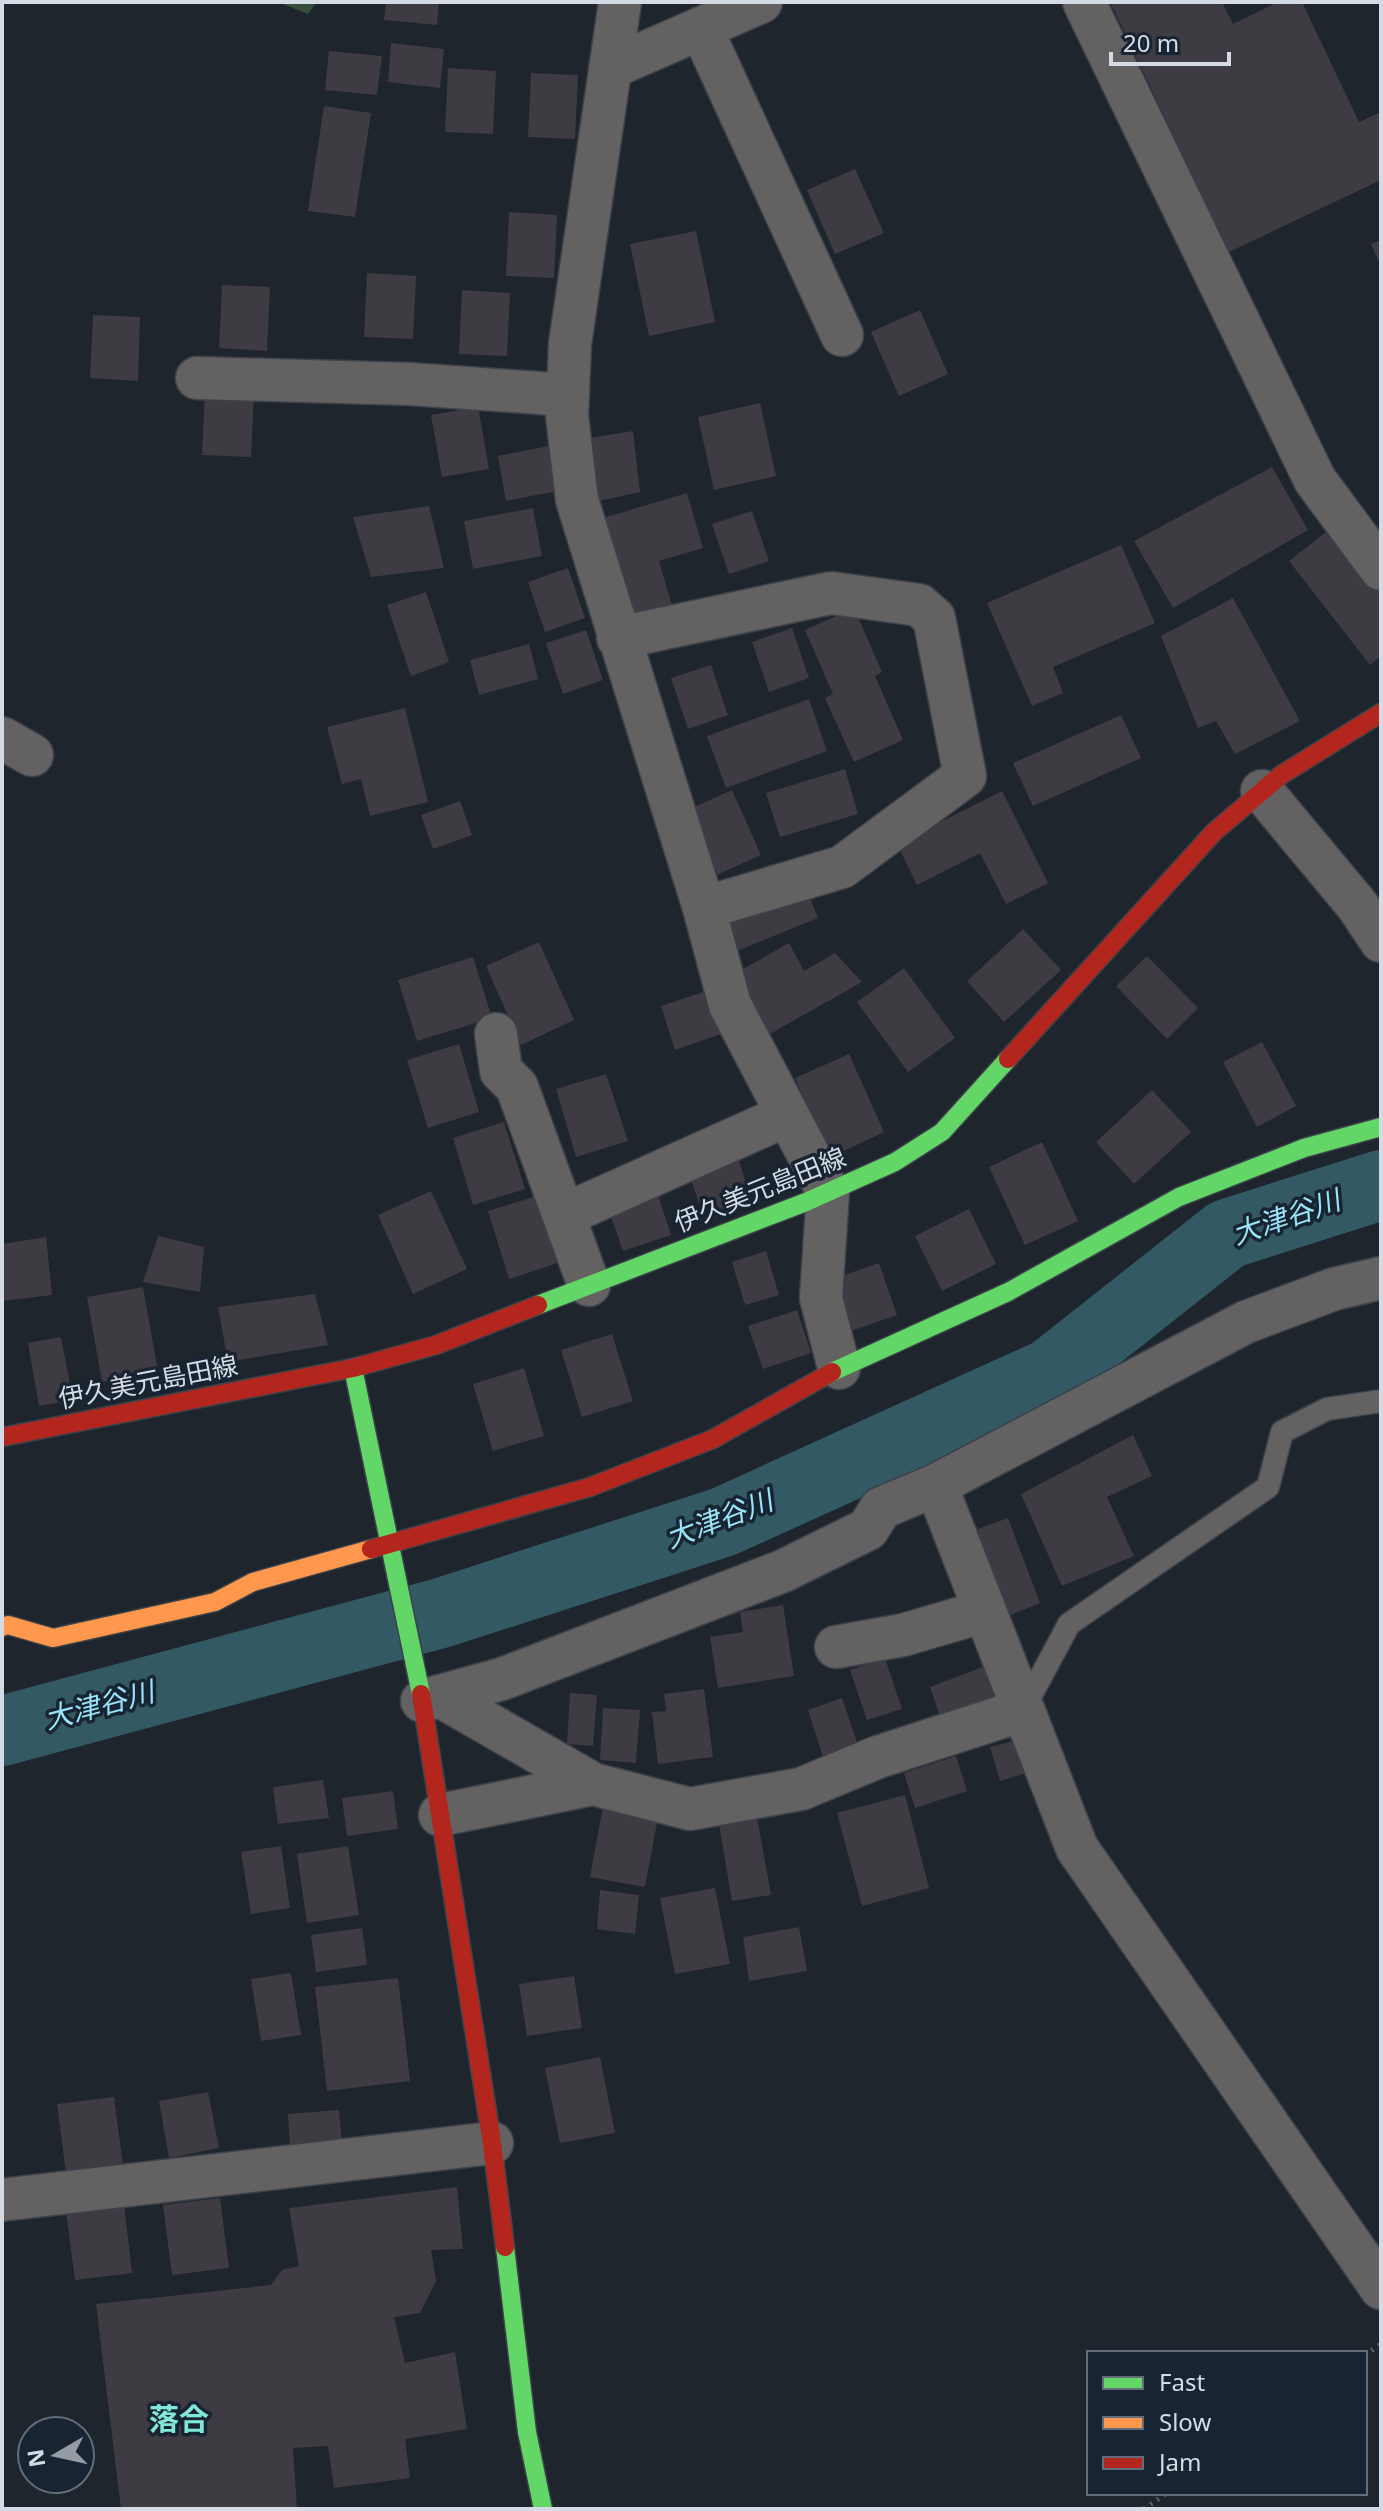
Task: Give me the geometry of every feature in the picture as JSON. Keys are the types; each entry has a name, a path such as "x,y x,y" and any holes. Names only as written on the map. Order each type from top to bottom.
{"street":[{"path":"620,2 570,344 567,416 577,500 704,908 730,1005 828,1192 821,1298 839,1368"},
{"path":"610,68 761,2"},
{"path":"1084,2 1315,480 1381,569"},
{"path":"701,28 842,335"},
{"path":"197,378 410,384 568,395"},
{"path":"618,638 831,593 919,605 934,618 965,776 842,867 704,908"},
{"name":"伊久美元島田線","path":"2,1437 353,1368 436,1345 828,1192 895,1162 942,1132 1214,832 1281,775 1381,713"},
{"path":"1262,791 1357,905 1381,941"},
{"path":"496,1034 501,1071 517,1087 589,1285"},
{"path":"564,1215 787,1115"},
{"path":"2,1627 8,1625 53,1638 215,1602 253,1582 590,1487 713,1439 839,1368 1008,1292 1179,1197 1304,1148 1381,1127"},
{"path":"426,1695 502,1679 783,1571 868,1529 881,1508 936,1485 1246,1322 1334,1289 1381,1278"},
{"path":"353,1368 426,1695 440,1815 492,2143 527,2432 543,2509"},
{"path":"936,1485 1077,1848 1381,2288"},
{"path":"836,1647 903,1635 985,1611"},
{"path":"426,1695 593,1784 690,1809 801,1789 878,1757 1023,1710"},
{"path":"440,1815 593,1784"},
{"path":"2,2200 492,2143"}],"lane":[{"path":"1023,1710 1069,1624 1268,1487 1282,1432 1327,1409 1381,1401"}],"path":[{"path":"1144,2509 1164,2495"}],"green space":[{"path":"278,2 317,2 308,14"}],"building":[{"path":"386,2 439,2 437,25 384,20"},
{"path":"1110,2 1222,2 1233,24 1278,2 1302,2 1359,122 1381,112 1381,180 1229,252"},
{"path":"391,43 444,49 440,88 388,82"},
{"path":"329,51 382,56 377,95 325,90"},
{"path":"448,68 496,71 493,134 445,132"},
{"path":"531,73 578,75 575,139 528,137"},
{"path":"324,106 371,113 355,217 308,211"},
{"path":"855,169 884,233 835,254 807,190"},
{"path":"509,212 557,215 554,278 506,276"},
{"path":"696,231 715,322 649,336 630,244"},
{"path":"1381,240 1381,267 1371,244"},
{"path":"367,273 416,276 413,339 364,337"},
{"path":"222,285 270,287 267,351 219,348"},
{"path":"462,290 510,293 507,356 459,354"},
{"path":"920,310 948,374 899,396 871,332"},
{"path":"93,315 140,317 138,381 90,378"},
{"path":"205,391 254,393 251,457 202,455"},
{"path":"760,403 776,476 714,490 698,417"},
{"path":"478,407 489,469 442,477 431,415"},
{"path":"633,431 640,492 594,502 583,439"},
{"path":"554,445 563,490 506,501 498,456"},
{"path":"1272,467 1308,530 1173,608 1134,541"},
{"path":"687,493 703,548 659,561 673,609 633,621 603,518"},
{"path":"429,506 444,568 371,577 353,517"},
{"path":"533,508 542,556 473,569 464,521"},
{"path":"752,511 769,561 729,574 712,524"},
{"path":"1331,528 1381,592 1381,656 1370,665 1289,561"},
{"path":"1121,545 1155,623 1053,667 1063,693 1032,706 987,603"},
{"path":"568,568 585,618 545,632 528,582"},
{"path":"426,592 449,662 411,676 387,605"},
{"path":"1233,598 1300,721 1235,754 1216,721 1198,728 1161,636"},
{"path":"854,608 882,672 875,676 903,740 854,762 825,698 833,694 805,630"},
{"path":"792,628 809,678 769,692 752,642"},
{"path":"586,630 603,680 563,694 546,643"},
{"path":"529,644 538,679 479,695 470,660"},
{"path":"711,665 728,715 688,729 671,678"},
{"path":"809,699 827,751 726,788 707,736"},
{"path":"405,708 428,802 370,816 361,779 342,784 327,727"},
{"path":"1121,715 1141,758 1033,806 1013,763"},
{"path":"845,769 858,814 780,837 766,793"},
{"path":"732,790 761,855 712,877 683,812"},
{"path":"1002,791 1048,883 1006,904 980,853 917,885 897,844"},
{"path":"460,801 472,835 433,849 421,815"},
{"path":"804,883 818,918 737,951 723,915"},
{"path":"1023,929 1061,970 1004,1022 967,981"},
{"path":"539,942 574,1020 521,1045 486,966"},
{"path":"789,943 804,971 835,953 862,982 770,1034 736,973"},
{"path":"1147,956 1198,1008 1167,1039 1116,986"},
{"path":"473,957 492,1018 417,1041 398,980"},
{"path":"904,968 955,1038 908,1072 857,1002"},
{"path":"709,990 724,1033 675,1050 661,1006"},
{"path":"1262,1042 1296,1106 1257,1127 1223,1062"},
{"path":"459,1044 479,1112 428,1128 407,1060"},
{"path":"849,1054 884,1132 831,1157 795,1078"},
{"path":"606,1074 628,1141 576,1157 556,1089"},
{"path":"1152,1090 1191,1132 1134,1184 1096,1142"},
{"path":"504,1122 525,1189 473,1205 453,1138"},
{"path":"1042,1142 1078,1221 1025,1245 989,1167"},
{"path":"739,1161 753,1204 705,1221 690,1177"},
{"path":"431,1191 467,1269 413,1294 378,1215"},
{"path":"657,1192 671,1235 623,1251 608,1208"},
{"path":"540,1195 560,1262 509,1279 488,1211"},
{"path":"969,1209 996,1264 942,1291 915,1236"},
{"path":"158,1236 204,1247 200,1292 143,1282"},
{"path":"46,1237 52,1295 2,1301 2,1244"},
{"path":"766,1251 779,1295 745,1305 732,1262"},
{"path":"879,1263 897,1315 851,1331 833,1279"},
{"path":"143,1287 158,1372 102,1382 87,1297"},
{"path":"315,1294 328,1345 228,1362 218,1307"},
{"path":"797,1310 811,1353 763,1369 748,1326"},
{"path":"612,1334 633,1401 582,1417 561,1350"},
{"path":"61,1337 73,1400 39,1406 28,1343"},
{"path":"524,1368 544,1436 493,1451 473,1384"},
{"path":"1133,1435 1152,1476 1107,1497 1134,1556 1062,1586 1021,1494"},
{"path":"1008,1518 1040,1603 1008,1616 975,1530"},
{"path":"783,1605 794,1676 718,1688 710,1637 743,1632 740,1612"},
{"path":"885,1658 902,1709 867,1720 850,1670"},
{"path":"983,1667 995,1698 941,1719 930,1687"},
{"path":"704,1689 713,1757 658,1764 652,1712 666,1711 664,1694"},
{"path":"570,1693 597,1695 593,1746 567,1744"},
{"path":"842,1698 859,1748 824,1760 808,1710"},
{"path":"603,1708 640,1710 636,1763 600,1760"},
{"path":"1021,1739 1030,1772 1000,1781 990,1747"},
{"path":"956,1756 967,1791 915,1808 904,1773"},
{"path":"323,1780 329,1818 278,1824 273,1787"},
{"path":"393,1791 398,1829 347,1836 342,1798"},
{"path":"905,1795 929,1888 862,1906 837,1813"},
{"path":"604,1801 659,1812 645,1887 590,1877"},
{"path":"757,1818 771,1895 732,1901 719,1824"},
{"path":"281,1846 290,1908 251,1914 241,1852"},
{"path":"348,1846 359,1915 307,1923 297,1854"},
{"path":"715,1888 730,1964 675,1974 660,1898"},
{"path":"600,1890 639,1895 635,1934 597,1929"},
{"path":"799,1927 807,1971 749,1981 743,1937"},
{"path":"362,1928 367,1965 316,1972 311,1935"},
{"path":"291,1973 301,2035 261,2041 251,1979"},
{"path":"574,1976 582,2028 527,2036 519,1984"},
{"path":"398,1978 410,2081 327,2091 315,1987"},
{"path":"600,2057 615,2133 560,2143 545,2068"},
{"path":"208,2092 219,2148 169,2158 159,2101"},
{"path":"114,2097 123,2166 66,2173 57,2104"},
{"path":"339,2110 342,2144 290,2148 288,2114"},
{"path":"457,2187 463,2249 431,2250 436,2281 420,2313 394,2317 405,2363 455,2352 467,2429 405,2439 410,2478 334,2488 328,2446 293,2448 297,2509 121,2509 96,2304 271,2285 282,2270 299,2266 289,2208"},
{"path":"220,2198 229,2268 172,2275 163,2205"},
{"path":"124,2204 132,2273 75,2280 66,2211"}],"waterway":[{"name":"大津谷川","path":"2,1731 441,1613 723,1522 1051,1373 1227,1234 1381,1185"}],"traffic: fast":[{"path":"538,1305 806,1202 895,1162 942,1132 1008,1059"},
{"path":"832,1372 1008,1292 1179,1197 1304,1148 1381,1127"},
{"path":"353,1368 421,1694"},
{"path":"505,2247 527,2432 543,2509"}],"traffic: slow":[{"path":"2,1627 8,1625 53,1638 215,1602 253,1582 371,1549"}],"traffic: jam":[{"path":"1008,1059 1214,832 1281,775 1381,713"},
{"path":"2,1437 353,1368 436,1345 538,1305"},
{"path":"371,1549 590,1487 713,1439 832,1372"},
{"path":"421,1694 492,2143 505,2247"}],"district":[{"name":"落合","path":"179,2420"}]}
